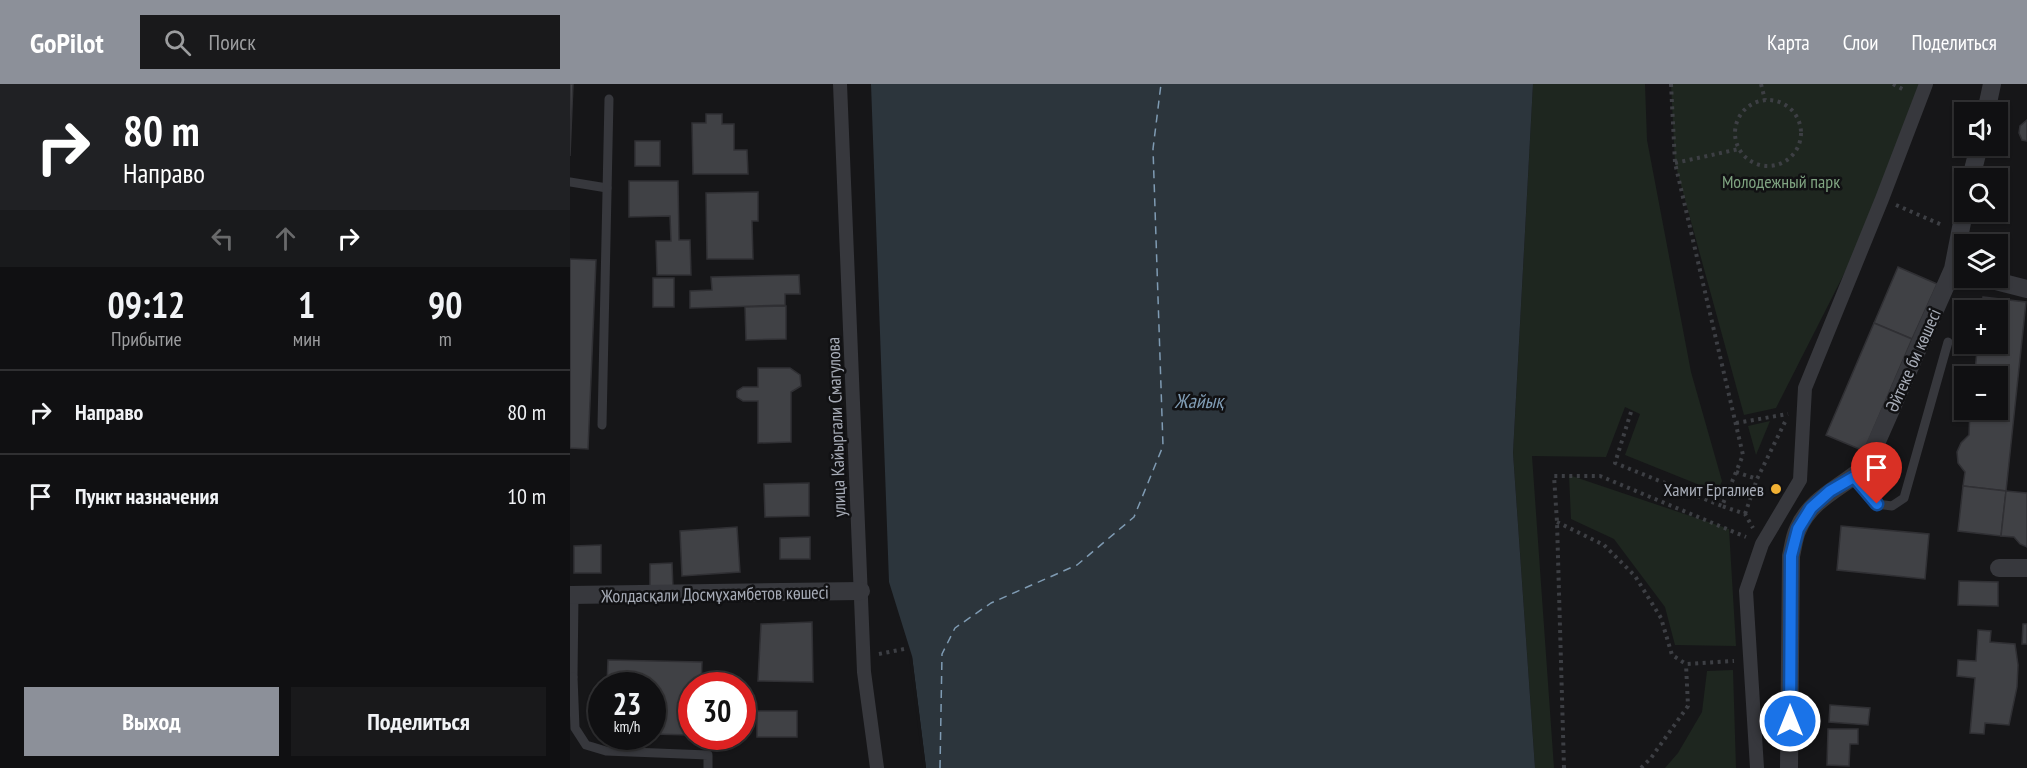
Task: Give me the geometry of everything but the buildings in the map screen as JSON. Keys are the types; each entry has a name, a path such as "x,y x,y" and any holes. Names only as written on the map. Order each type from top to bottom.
{"street":[{"name":"улица Кайыргали Смагулова","path":"840,84 863,656 876,768"},
{"path":"1757,768 1746,591 1762,544 1800,480 1805,388 1926,84"},
{"path":"1988,102 1992,84"},
{"name":"Әйтеке би көшесі","path":"1959,233 1962,222"},
{"name":"Әйтеке би көшесі","path":"1789,768 1791,556 1798,529 1811,508 1830,491 1854,477 1866,466 1954,281"},
{"path":"2008,284 2027,289"},
{"path":"1999,568 2027,568"},
{"name":"Жолдасқали Досмұхамбетов көшесі","path":"572,595 861,591"}],"lane":[{"path":"602,425 609,99"},
{"path":"570,182 607,188"},
{"path":"1854,477 1877,504 1892,506 1904,498 1948,342"},
{"path":"572,595 572,677 576,728 586,745 606,751 708,755 708,768"}],"path":[{"path":"1671,84 1675,163 1743,455 1722,506"},
{"path":"1761,84 1765,100"},
{"path":"1765,100 1787,105 1801,124 1802,136 1799,147 1786,162 1767,167 1748,161 1738,149 1734,130 1737,119 1754,103 1765,100"},
{"path":"1675,163 1738,149"},
{"path":"1882,199 1959,233"},
{"path":"1631,412 1615,463 1745,514 1762,544"},
{"path":"1736,423 1789,414 1757,479 1745,514"},
{"path":"1736,472 1757,479"},
{"path":"1564,768 1554,476 1600,476 1762,544"},
{"path":"1557,522 1604,545 1635,576 1661,618 1672,655 1686,664 1750,661"},
{"path":"863,656 904,649"},
{"path":"1641,768 1651,758 1688,706 1686,664"}],"green space":[{"path":"1533,84 1645,84 1647,140 1691,372 1722,481 1717,492 1625,455 1640,414 1625,407 1606,457 1532,456 1554,768 1535,768 1513,453"},
{"name":"Молодежный парк","path":"1671,84 1926,84 1882,199 1776,408 1744,415 1675,163"},
{"path":"1770,421 1756,455 1748,426"},
{"path":"1569,475 1729,529 1736,646 1675,645 1665,607 1614,539 1571,519"},
{"path":"1733,670 1736,768 1665,768 1678,753 1702,712 1707,671"}],"water":[{"name":"Жайық","path":"871,84 1533,84 1513,453 1535,768 926,768 912,656 889,582"}],"pier":[{"path":"909,656 912,656 926,768 923,768"}],"ferry route":[{"path":"940,768 942,654 955,628 991,603 1077,565 1134,517 1163,446 1153,149 1161,84"}],"place":[{"name":"Хамит Ергалиев","path":"1776,489"}],"route":[{"path":"1790,721 1791,556 1798,529 1811,508 1830,491 1854,477 1877,504"}]}
